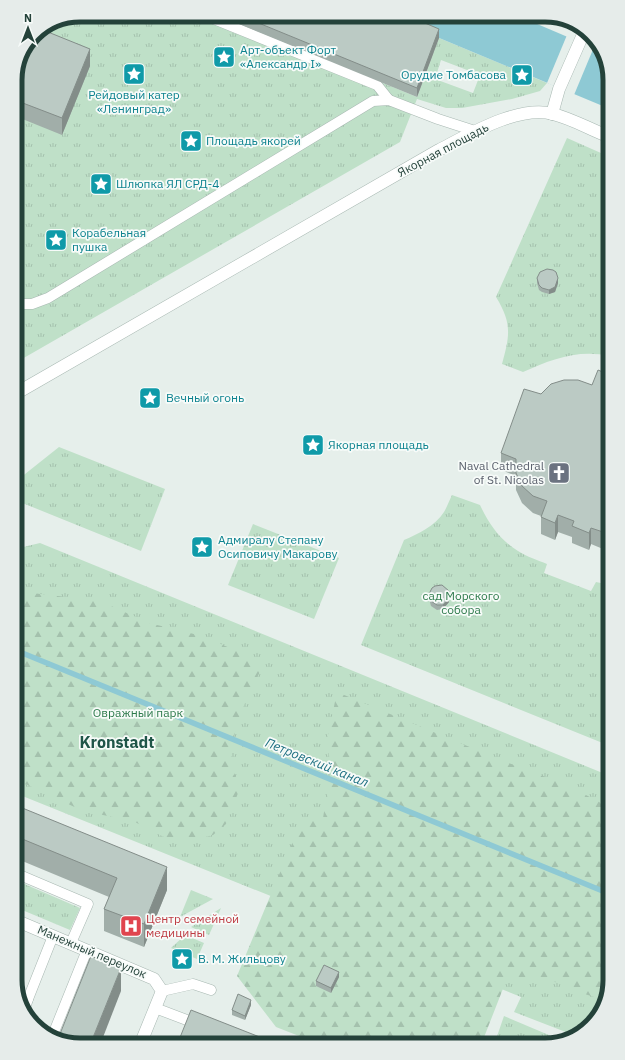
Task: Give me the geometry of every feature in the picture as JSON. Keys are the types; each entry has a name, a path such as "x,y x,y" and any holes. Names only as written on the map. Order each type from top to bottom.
{"street":[{"path":"552,114 559,88 582,36"},
{"name":"Якорная площадь","path":"22,390 475,131 516,115 532,112 552,114 603,134"},
{"name":"Манежный переулок","path":"22,923 154,978 162,991"},
{"path":"143,1038 162,991"}],"lane":[{"path":"221,22 377,86 389,100"},
{"path":"22,304 32,304 48,298 373,100 389,100 438,119 475,131"},
{"path":"22,876 88,904 71,943"},
{"path":"24,995 53,936"},
{"path":"54,1032 87,950"},
{"path":"162,991 193,984 211,990"},
{"path":"155,1008 209,1028"}],"green space":[{"path":"73,22 234,22 417,97 439,38 547,83 540,91 512,99 462,108 446,108 417,99 400,142 22,359 22,76 24,65 32,48 48,48 48,32 51,30 61,25","holes":["441,60 480,75 473,93 435,79"]},
{"path":"567,138 603,154 603,355 587,354 565,356 523,372 502,364 507,345 508,329 505,314 496,297"},
{"path":"59,447 165,489 141,551 22,503 22,476"},
{"name":"сад Морского собора","path":"452,495 480,505 487,519 500,537 521,553 547,564 544,573 591,591 596,582 603,584 603,743 361,645 404,540 431,525 444,512"},
{"path":"253,524 339,558 314,619 228,585"},
{"name":"Овражный парк","path":"40,543 603,773 603,987 599,1002 589,1018 583,1024 568,1033 514,1012 521,997 22,796 22,547"},
{"path":"22,592 100,601 149,623 202,636 265,663 250,690 236,726 230,762 240,788 226,824 213,835 197,839 164,837 133,821 83,811 22,782"},
{"path":"337,692 501,760 569,786 603,804 603,987 600,999 575,991 544,977 506,981 484,1038 304,1038 276,1027 237,976 301,822 323,818 331,770 327,740"},
{"path":"22,883 80,908 70,930 22,910"},
{"path":"191,890 213,899 180,917"},
{"path":"221,908 209,935 191,927"},
{"path":"185,935 204,943 197,959 171,948"},
{"path":"504,1016 554,1037 545,1038 496,1038"}],"water":[{"path":"401,22 532,22 593,48 597,54 603,73 603,106"}],"pier":[{"path":"567,35 592,46 593,49 574,95 547,83"}],"building":[{"path":"256,22 422,22 439,29 417,88"},
{"path":"48,32 90,49 62,118 22,103 22,76 28,54 32,48 48,48"},
{"path":"547,269 556,272 558,278 555,287 549,290 542,288 539,285 537,278 540,272"},
{"name":"Naval Cathedral of St. Nicolas","path":"598,370 603,372 603,532 591,528 589,533 572,526 574,521 558,515 555,523 541,517 547,501 533,496 522,486 516,473 516,459 501,453 524,389 541,394 551,384 564,380 578,380 592,385"},
{"path":"442,585 449,591 449,598 443,605 437,605 431,601 429,594 432,588"},
{"path":"22,808 167,867 144,924 104,909 117,878 22,839"},
{"path":"91,956 121,968 93,1038 76,1038 60,1034"},
{"path":"324,965 339,972 331,988 316,981"},
{"path":"238,994 251,1000 245,1016 232,1010"},
{"path":"191,1010 262,1038 180,1038"}],"waterway":[{"name":"Петровский канал","path":"22,653 603,891"}],"place":[{"name":"Арт-объект Форт «Александр I»","path":"224,57"},
{"name":"Рейдовый катер «Ленинград»","path":"134,74"},
{"name":"Орудие Томбасова","path":"522,75"},
{"name":"Площадь якорей","path":"191,141"},
{"name":"Шлюпка ЯЛ СРД-4","path":"101,184"},
{"name":"Корабельная пушка","path":"56,240"},
{"name":"Вечный огонь","path":"150,398"},
{"name":"Якорная площадь","path":"313,445"},
{"name":"Naval Cathedral of St. Nicolas","path":"559,473"},
{"name":"Адмиралу Степану Осиповичу Макарову","path":"202,547"},
{"name":"Центр семейной медицины","path":"131,926"},
{"name":"В. М. Жильцову","path":"182,959"}],"district":[{"name":"Kronstadt","path":"117,742"}]}
